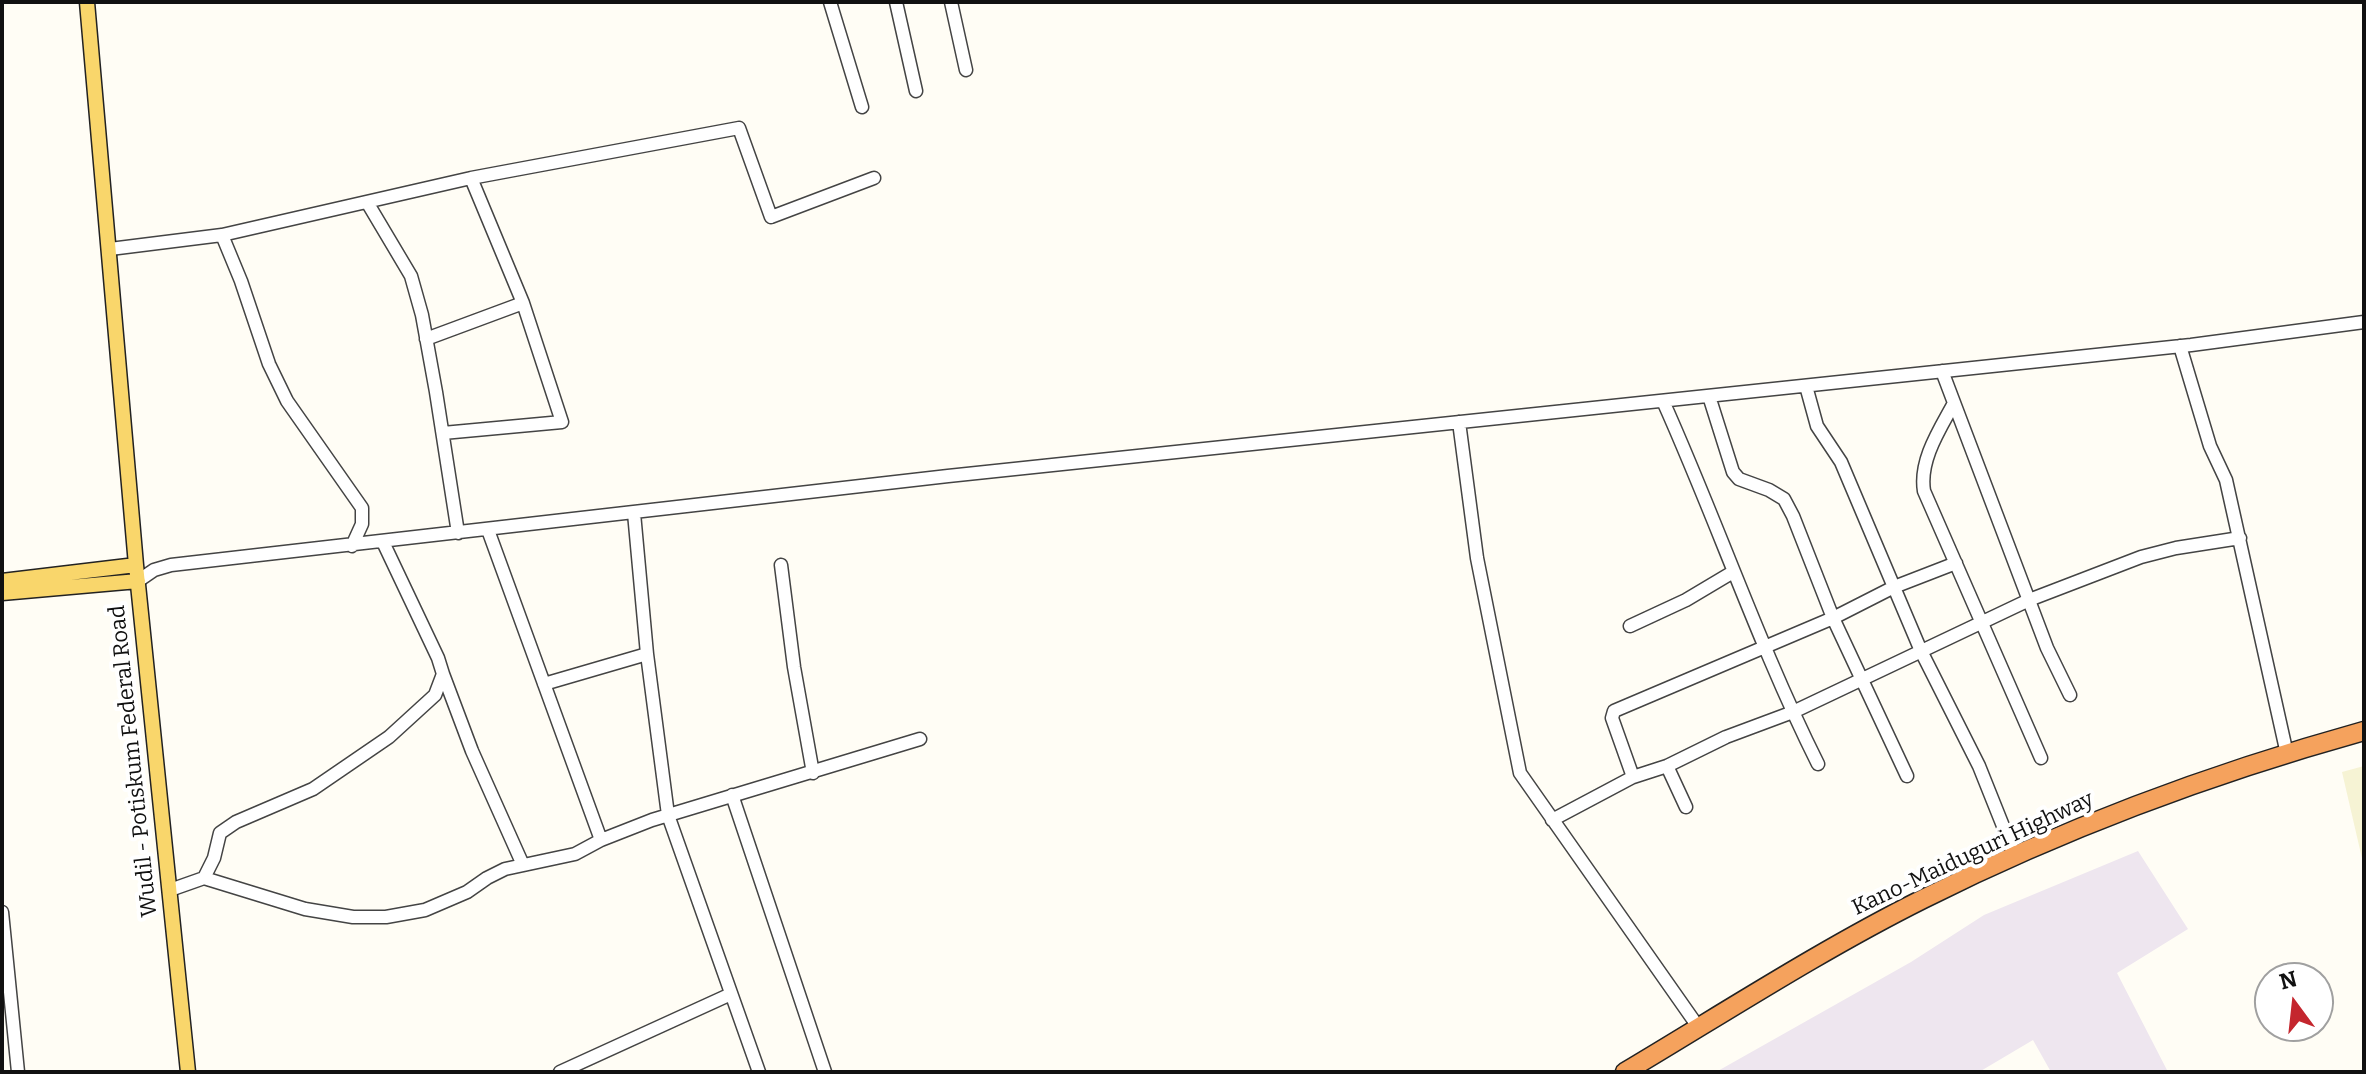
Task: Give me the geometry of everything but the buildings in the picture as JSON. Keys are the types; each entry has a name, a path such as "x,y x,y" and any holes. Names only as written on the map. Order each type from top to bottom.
{"highway":[{"name":"Kano-Maiduguri Highway","path":"1625,1072 1846,940 2015,856 2172,793 2364,731"}],"main road":[{"path":"87,2 138,581"},
{"path":"2,581 136,565"},
{"name":"Wudil - Potiskum Federal Road","path":"2,593 138,581 188,1072"}],"street":[{"path":"830,2 862,107"},
{"path":"896,2 916,91"},
{"path":"951,2 966,70"},
{"path":"110,249 222,235 471,178 739,128 771,217 874,178"},
{"path":"443,433 562,422 523,303 471,178"},
{"path":"367,202 411,276 426,339 458,533"},
{"path":"222,235 269,364 287,401 362,508 362,524 352,546"},
{"path":"426,339 523,303"},
{"path":"138,581 154,570 171,565 948,476 2180,346 2364,322"},
{"path":"2180,346 2210,446 2226,480 2287,754"},
{"path":"1942,371 2047,648 2070,695"},
{"path":"1806,386 1817,426 1841,462 1921,651 1979,766 2015,856"},
{"path":"1709,396 1733,472 1739,479 1784,499 1793,516 1860,680 1907,776"},
{"path":"1663,401 1733,572 1818,764"},
{"path":"1954,403 1933,445 1922,473 1922,482 2041,758"},
{"path":"1459,422 1477,558 1520,773 1699,1028"},
{"path":"634,513 647,654 668,815 759,1072"},
{"path":"488,530 601,840"},
{"path":"1552,820 1633,777 1667,766 1726,737 1793,712 2029,600 2141,557 2240,538"},
{"path":"383,542 443,674 472,751 523,865"},
{"path":"1633,777 1612,718 1614,711 1833,618 1894,587 1956,563"},
{"path":"781,565 794,667 813,773"},
{"path":"1630,626 1686,600 1733,572"},
{"path":"544,684 647,654"},
{"path":"204,878 214,858 220,833 236,822 313,789 389,737 435,695 443,674"},
{"path":"170,890 204,878 305,909 353,917 386,917 425,910 467,892 487,878 523,865 575,854 601,840 668,815 920,739"},
{"path":"1667,766 1686,807"},
{"path":"732,795 825,1072"},
{"path":"2,912 7,1010 18,1072"},
{"path":"560,1072 731,994"}],"shaded area":[{"path":"2364,766 2364,867 2342,772"},
{"path":"2138,851 2188,929 2117,973 2168,1072 2051,1072 2033,1040 1979,1072 1716,1072 1911,962 1984,915"}]}
